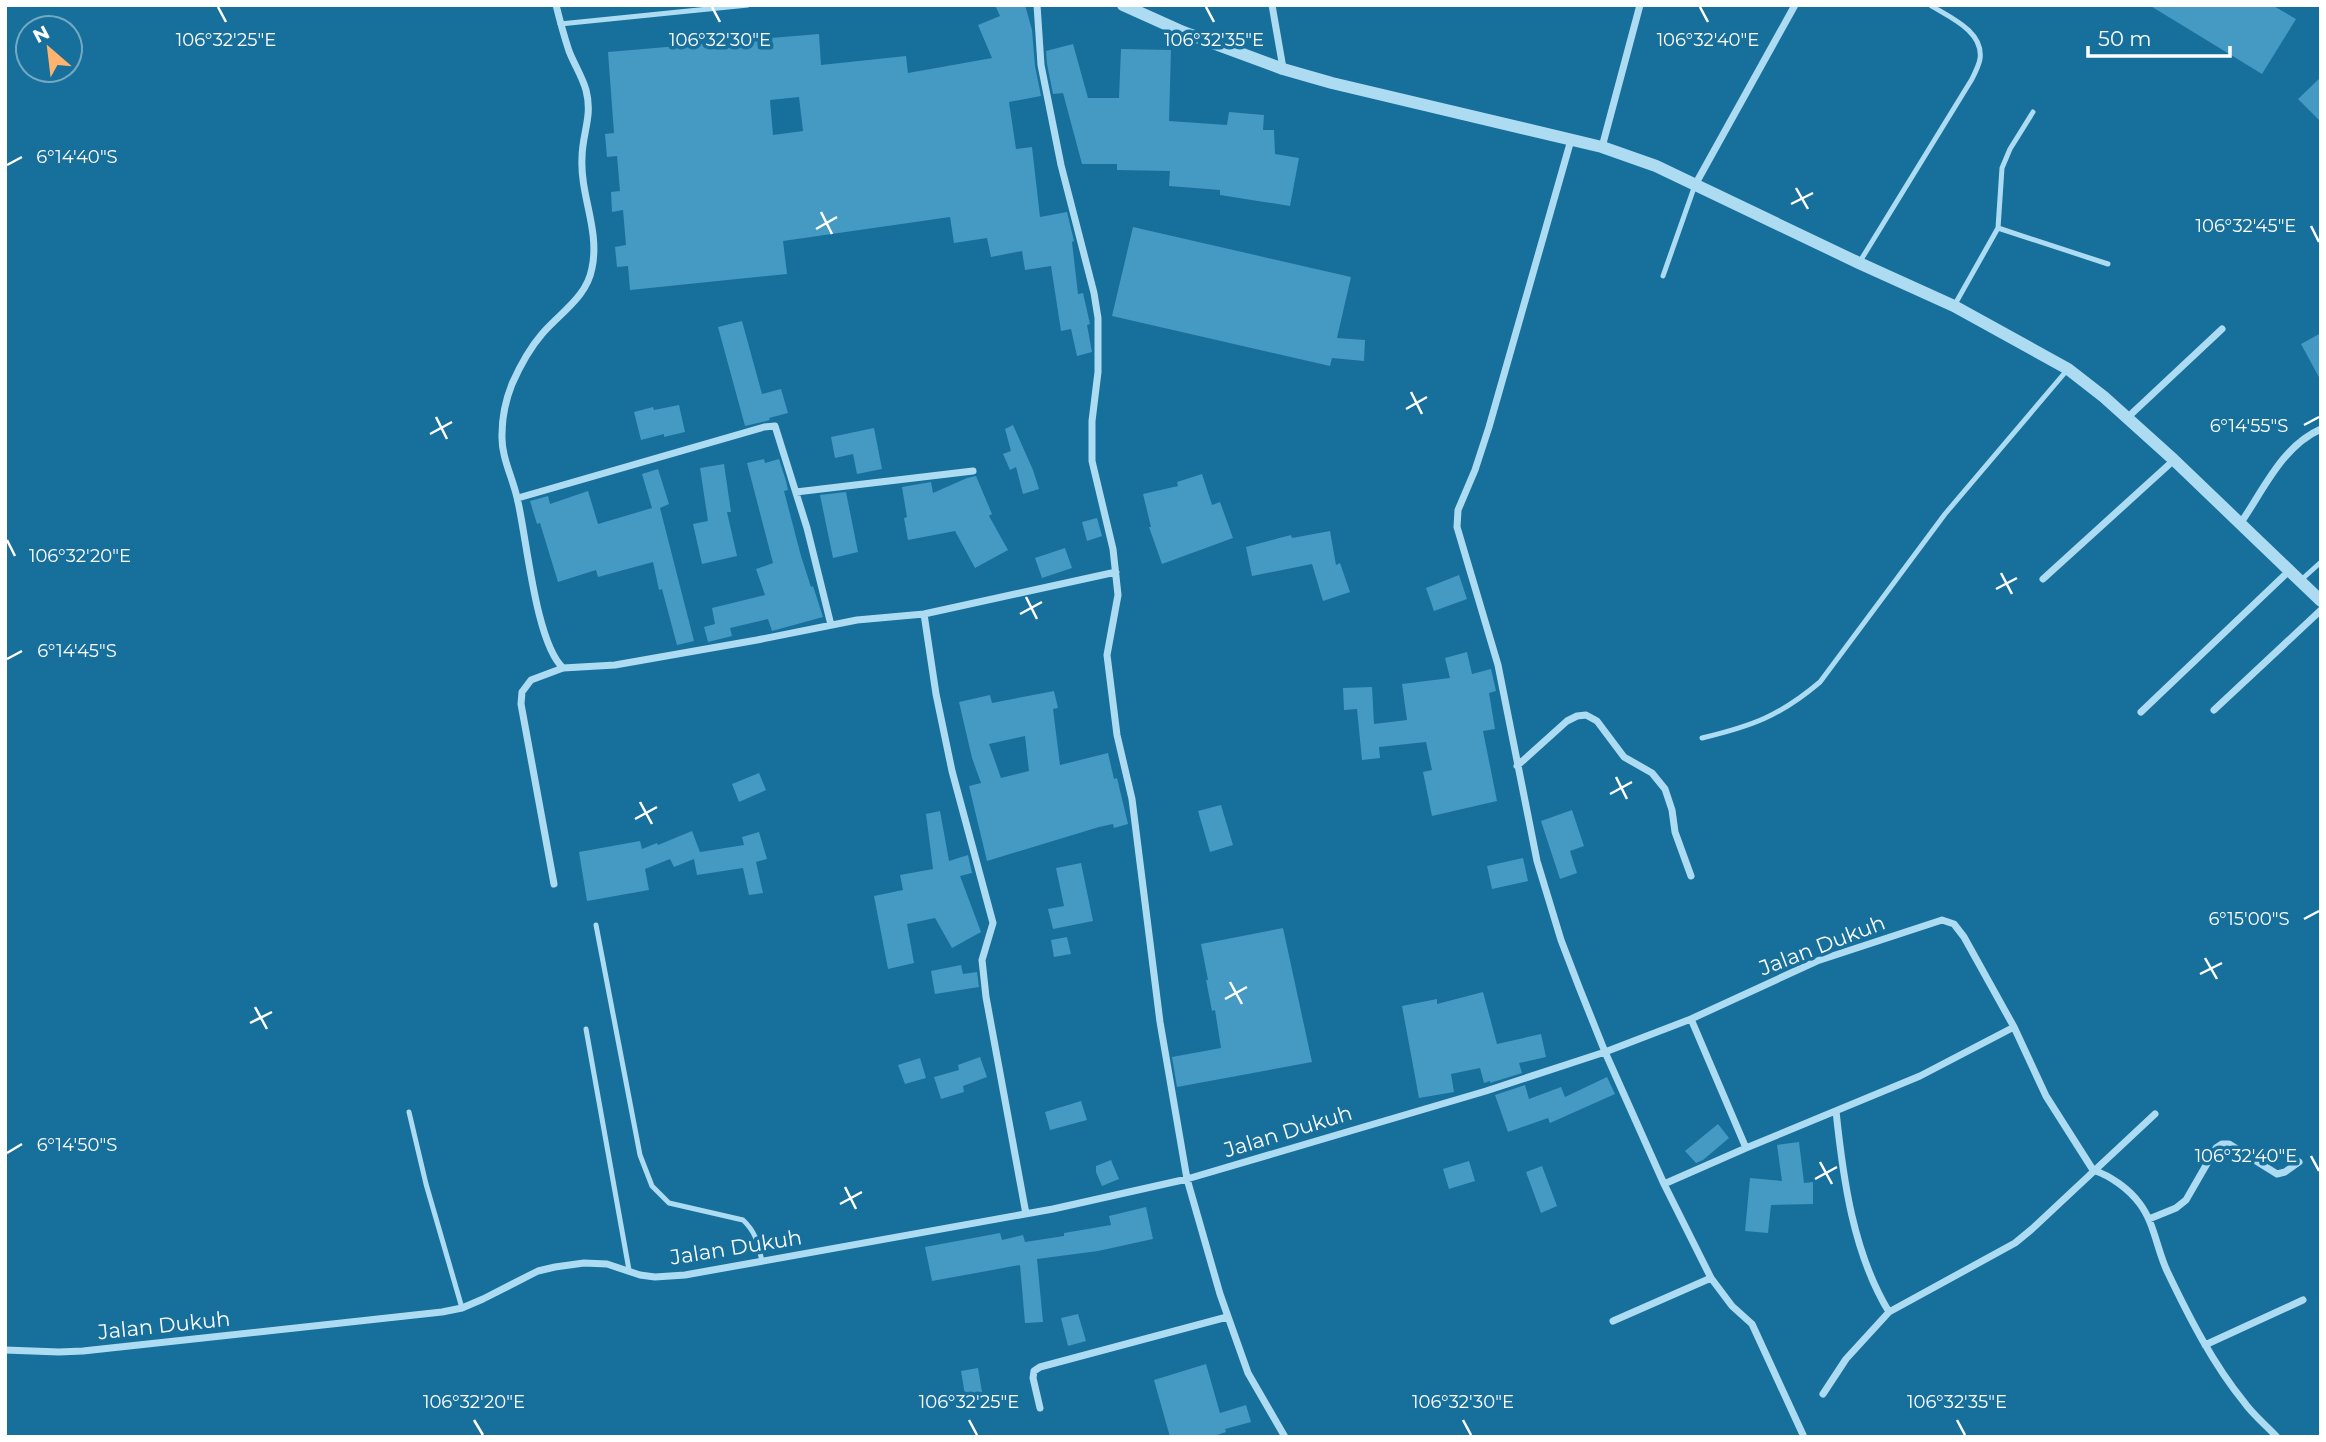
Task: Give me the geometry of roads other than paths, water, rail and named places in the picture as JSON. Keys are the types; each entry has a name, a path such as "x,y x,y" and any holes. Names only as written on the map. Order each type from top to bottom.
{"street":[{"path":"556,5 586,90 589,108 581,159 591,215 593,267 589,281 576,300 544,331 530,349 511,387 502,435 503,451 518,498 541,621 552,654 563,668"},
{"path":"1037,5 1041,65 1061,165 1098,318 1098,372 1092,421 1091,461 1113,549 1118,596 1107,655 1117,735 1132,799 1160,1022 1187,1179 1227,1317 1248,1373 1284,1437"},
{"path":"1123,5 1184,32 1283,69 1602,147 1656,166 1954,306 2068,369 2174,460 2321,601"},
{"path":"1272,5 1283,69"},
{"path":"1602,147 1640,5"},
{"path":"1695,185 1795,5"},
{"path":"1571,140 1489,426 1456,518 1461,545 1498,665 1529,828 1566,952 1605,1052 1664,1184 1711,1278 1732,1306 1752,1324 1801,1436"},
{"path":"2127,418 2222,329"},
{"path":"518,498 771,425 777,429 796,492 831,625"},
{"path":"2240,524 2285,457 2321,429"},
{"path":"2043,579 2174,460"},
{"path":"796,492 973,471"},
{"path":"2141,712 2288,571"},
{"path":"554,884 521,704 522,692 531,680 563,668 615,665 857,620 924,614 1116,572"},
{"path":"2214,710 2321,610"},
{"path":"924,614 936,694 952,771 993,923 982,960 986,997 1026,1214"},
{"path":"1517,766 1567,721 1586,715 1597,721 1624,757 1652,773 1665,789 1675,832 1691,876"},
{"name":"Jalan Dukuh","path":"5,1349 83,1351 462,1308 538,1271 584,1263 607,1264 655,1277 685,1275 1026,1214 1187,1179 1486,1091 1605,1052 1691,1019 1817,961 1942,920 1954,924 1964,937 2014,1027 2046,1096 2093,1170 2105,1174 2134,1196 2149,1219 2167,1272 2205,1345 2244,1403 2277,1437"},
{"path":"1691,1019 1746,1148"},
{"path":"1664,1184 1920,1076 2014,1027"},
{"path":"1836,1111 1846,1180 1858,1236 1868,1271 1889,1312"},
{"path":"1823,1394 1846,1359 1889,1312 2015,1242 2155,1114"},
{"path":"2149,1219 2176,1209 2186,1200 2216,1148 2222,1144 2228,1144 2277,1174 2285,1172 2298,1162"},
{"path":"1613,1321 1711,1278"},
{"path":"2205,1345 2303,1300"},
{"path":"1040,1408 1033,1378 1034,1371 1040,1367 1227,1317"}],"lane":[{"path":"561,24 748,5"},
{"path":"1859,263 1972,79 1980,59 1979,44 1969,30 1940,8 1930,5"},
{"path":"1954,306 1998,229 2002,168 2010,149 2033,112"},
{"path":"1663,276 1695,185"},
{"path":"1998,229 2108,264"},
{"path":"1702,738 1762,721 1796,703 1819,682 1945,514 2068,369"},
{"path":"2300,581 2321,562"},
{"path":"596,925 640,1155 652,1186 669,1203 743,1220 758,1241 762,1261"},
{"path":"586,1029 629,1270"},
{"path":"409,1112 426,1184 462,1308"}]}
